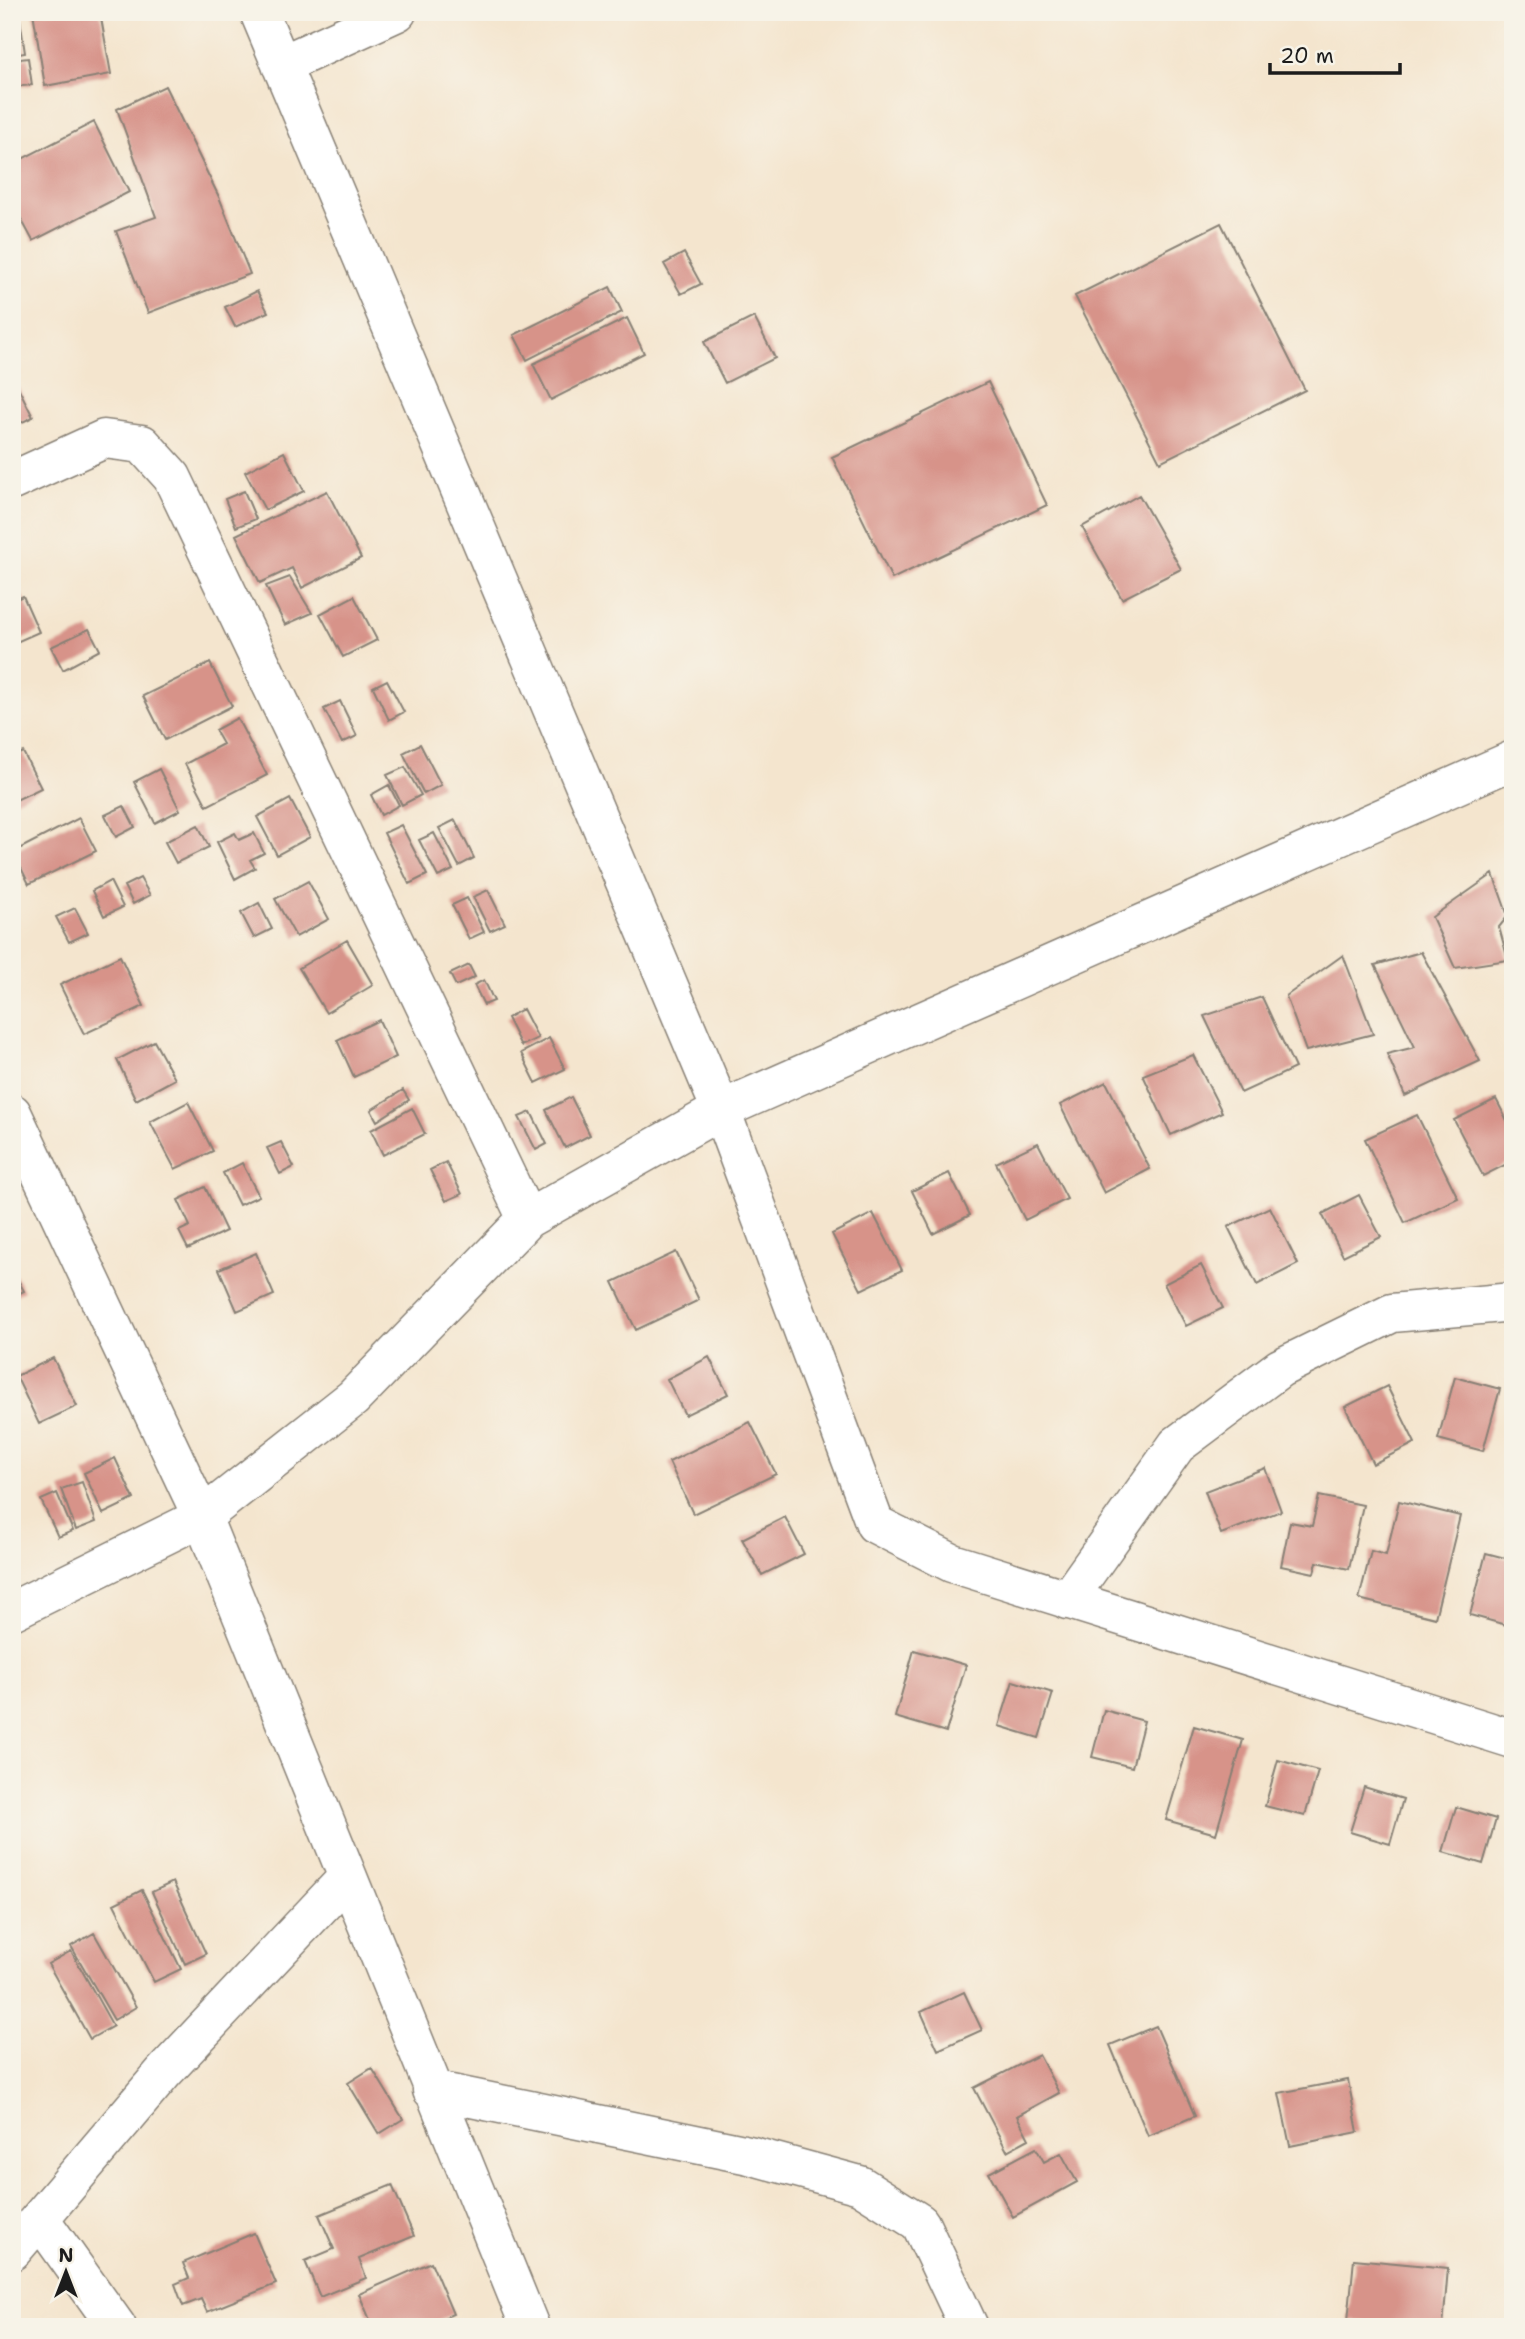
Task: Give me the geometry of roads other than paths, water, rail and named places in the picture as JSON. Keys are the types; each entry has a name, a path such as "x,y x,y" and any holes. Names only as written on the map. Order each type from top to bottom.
{"street":[{"path":"259,12 721,1110 875,1524 952,1563 1513,1739"},
{"path":"281,65 397,12"},
{"path":"12,481 104,439 142,444 172,477 527,1219"},
{"path":"12,1611 202,1517 353,1398 527,1219 721,1110 1513,760"},
{"path":"12,1113 202,1517 346,1879 530,2327"},
{"path":"1068,1600 1177,1446 1280,1368 1392,1313 1513,1302"},
{"path":"12,2251 164,2072 346,1879"},
{"path":"432,2090 749,2155 860,2185 919,2223 969,2327"},
{"path":"40,2219 117,2327"}]}
